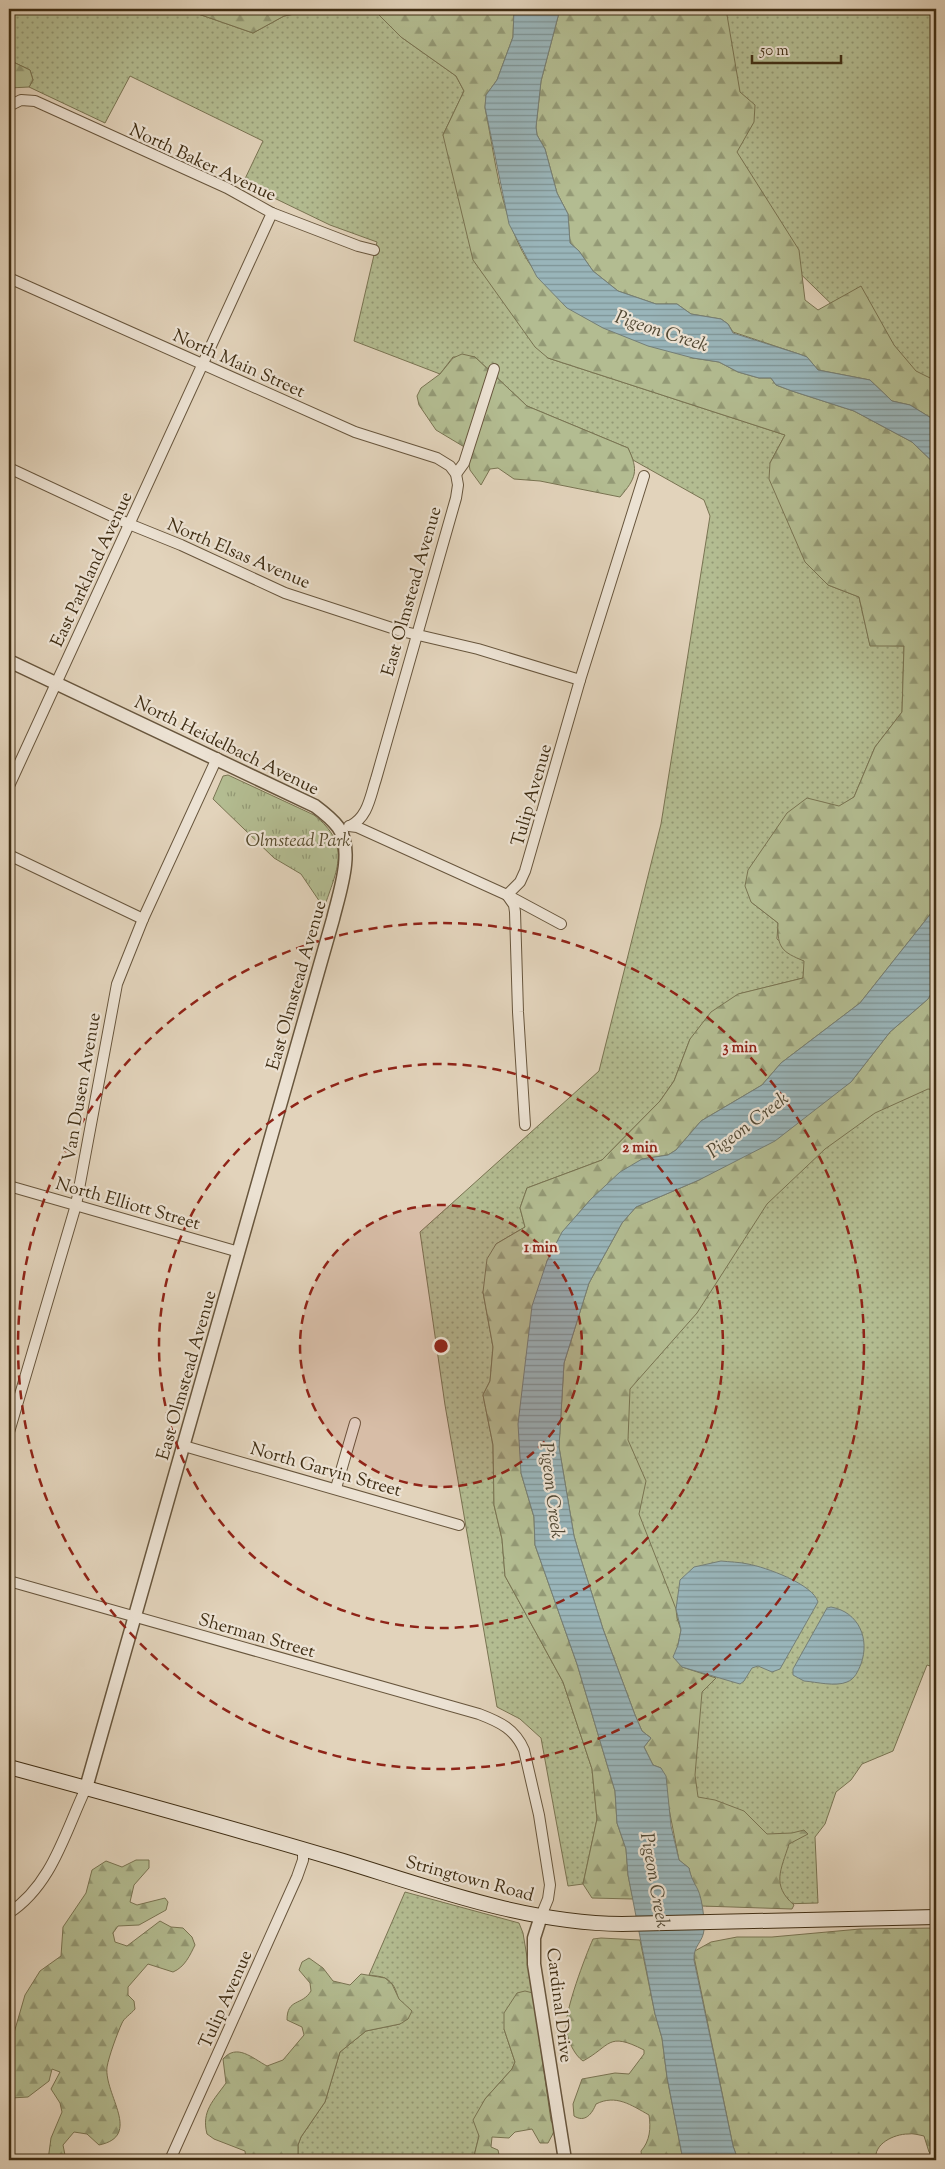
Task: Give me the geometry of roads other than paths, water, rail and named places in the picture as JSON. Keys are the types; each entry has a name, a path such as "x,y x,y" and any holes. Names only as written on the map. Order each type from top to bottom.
{"main road":[{"name":"Stringtown Road","path":"9,1767 303,1849 514,1911 580,1923 751,1923 936,1917"}],"street":[{"name":"North Baker Avenue","path":"9,106 20,100 35,101 227,188 272,213 358,246 374,250"},
{"name":"East Parkland Avenue","path":"9,786 272,213"},
{"name":"North Main Street","path":"9,278 355,432 437,458 450,466 456,474"},
{"path":"456,474 464,463 494,369"},
{"name":"North Elsas Avenue","path":"9,468 129,524 181,545 285,593 401,631 478,649 580,680"},
{"name":"East Olmstead Avenue","path":"9,1913 41,1882 60,1848 86,1788 339,893 346,847 344,827 360,820 364,815 456,498 458,485 456,474"},
{"name":"Tulip Avenue","path":"507,895 520,882 526,872 580,680 644,476"},
{"name":"North Heidelbach Avenue","path":"9,661 315,806 344,827 357,827 507,895 561,924"},
{"name":"Van Dusen Avenue","path":"9,1432 76,1205 117,984 143,919 217,758"},
{"path":"9,855 143,919"},
{"path":"507,895 514,905 515,912 518,1012 526,1126"},
{"name":"North Elliott Street","path":"9,1186 239,1252"},
{"path":"336,1488 355,1423"},
{"name":"North Garvin Street","path":"184,1446 336,1488 458,1525"},
{"name":"Sherman Street","path":"9,1581 497,1721"},
{"name":"Cardinal Drive","path":"497,1721 509,1728 521,1742 528,1762 550,1885 548,1899 540,1916 534,1938 534,1964 565,2160"},
{"name":"Tulip Avenue","path":"170,2160 297,1877 303,1860 303,1849"}],"water":[{"name":"Pigeon Creek","path":"514,9 560,9 541,81 536,127 537,135 545,149 557,193 568,214 570,243 579,251 593,271 618,291 656,304 677,304 691,314 721,319 728,324 733,333 807,357 818,370 870,380 892,401 910,405 936,421 936,465 912,442 854,411 776,385 771,378 759,378 738,372 719,362 693,358 648,346 603,328 567,308 537,277 509,224 485,107 486,95 497,80 513,37"},
{"name":"Pigeon Creek","path":"936,907 936,985 928,999 890,1032 851,1082 775,1141 699,1180 636,1207 622,1223 589,1283 564,1363 559,1447 574,1536 603,1629 635,1715 642,1731 651,1738 644,1747 653,1765 661,1768 666,1776 671,1826 679,1860 689,1868 703,1910 704,1930 695,1951 694,1960 733,2146 738,2160 683,2160 667,2077 662,2038 655,2014 628,1875 626,1849 617,1823 615,1791 577,1664 535,1545 534,1517 521,1473 518,1424 532,1306 547,1261 562,1232 591,1199 620,1172 642,1159 668,1155 676,1150 701,1121 762,1085 781,1063 860,1003"},
{"path":"721,1561 748,1564 788,1577 807,1589 818,1602 780,1669 772,1672 758,1666 752,1668 740,1684 682,1667 673,1657 681,1630 676,1609 680,1580 694,1567"},
{"path":"831,1607 849,1614 860,1628 864,1645 861,1664 850,1681 832,1684 804,1681 793,1675 793,1669 827,1608"}],"park label":[{"name":"Olmstead Park","path":"298,840"}]}
